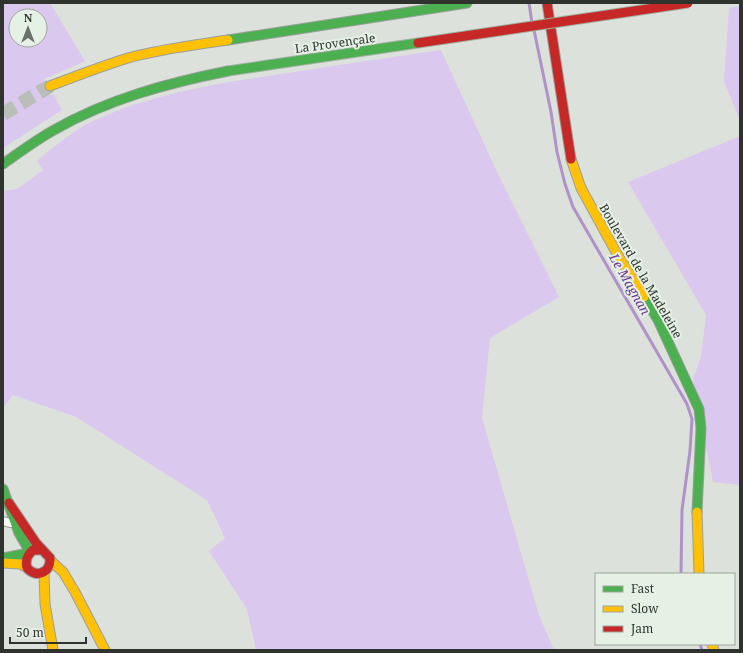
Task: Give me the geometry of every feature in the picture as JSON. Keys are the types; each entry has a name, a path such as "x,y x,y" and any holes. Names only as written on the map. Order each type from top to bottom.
{"main road":[{"name":"La Provençale","path":"50,86 88,71 129,58 210,41 467,3"},
{"name":"Boulevard de la Madeleine","path":"547,3 572,165 581,188 616,252 658,320 699,409 701,428 697,524 699,573"},
{"name":"La Provençale","path":"3,164 37,140 93,110 144,90 204,75 688,3"},
{"path":"3,489 19,533 29,552"},
{"path":"9,503 42,550 48,554 50,560 63,572 105,650"},
{"path":"6,556 18,543 19,533"},
{"path":"6,556 29,552 36,549 42,550"},
{"path":"29,552 25,559 45,604"},
{"path":"3,563 20,564 38,574 45,571 50,564 50,560"},
{"path":"45,571 52,572 59,576 75,592"},
{"path":"45,571 45,604 53,650"}],"street":[{"path":"3,521 10,523 15,522"}],"shaded area":[{"path":"3,3 50,3 85,61 44,79 45,90 51,95 54,95 62,110 3,148"},
{"path":"740,6 740,121 724,81 729,8"},
{"path":"441,50 497,172 559,297 490,338 482,418 539,615 554,650 256,650 247,609 209,551 225,538 207,500 76,417 13,395 3,408 3,191 17,189 43,170 37,161 75,131 89,123 137,104 186,90 212,85"},
{"path":"740,136 740,485 713,482 693,379 701,357 706,315 628,182"}],"waterway":[{"name":"Le Magnan","path":"529,3 532,23"},
{"name":"Le Magnan","path":"534,30 551,112 557,152 565,184 573,207 687,404 692,419 690,451 682,510 681,573"},
{"name":"Le Magnan","path":"700,645 702,650"}],"tunnel":[{"path":"3,114 50,86"}],"traffic: fast":[{"path":"228,40 467,3"},
{"path":"228,71 418,43"},
{"path":"3,164 47,134 96,109 139,93 228,71"},
{"path":"644,297 658,320 699,409 701,428 697,512"},
{"path":"3,489 19,533 30,552"},
{"path":"3,558 29,553"}],"traffic: slow":[{"path":"50,86 128,58 165,50 228,40"},
{"path":"571,159 581,188 616,252 644,297"},
{"path":"697,512 699,573"},
{"path":"50,560 63,572 105,650"},
{"path":"3,563 20,564 26,567"},
{"path":"44,572 45,604 53,650"},
{"path":"712,645 714,650"}],"traffic: jam":[{"path":"547,3 571,159"},
{"path":"418,43 688,3"},
{"path":"9,503 36,543 50,558 50,563 46,570 35,573 27,568 27,558 33,550 42,550"}]}
